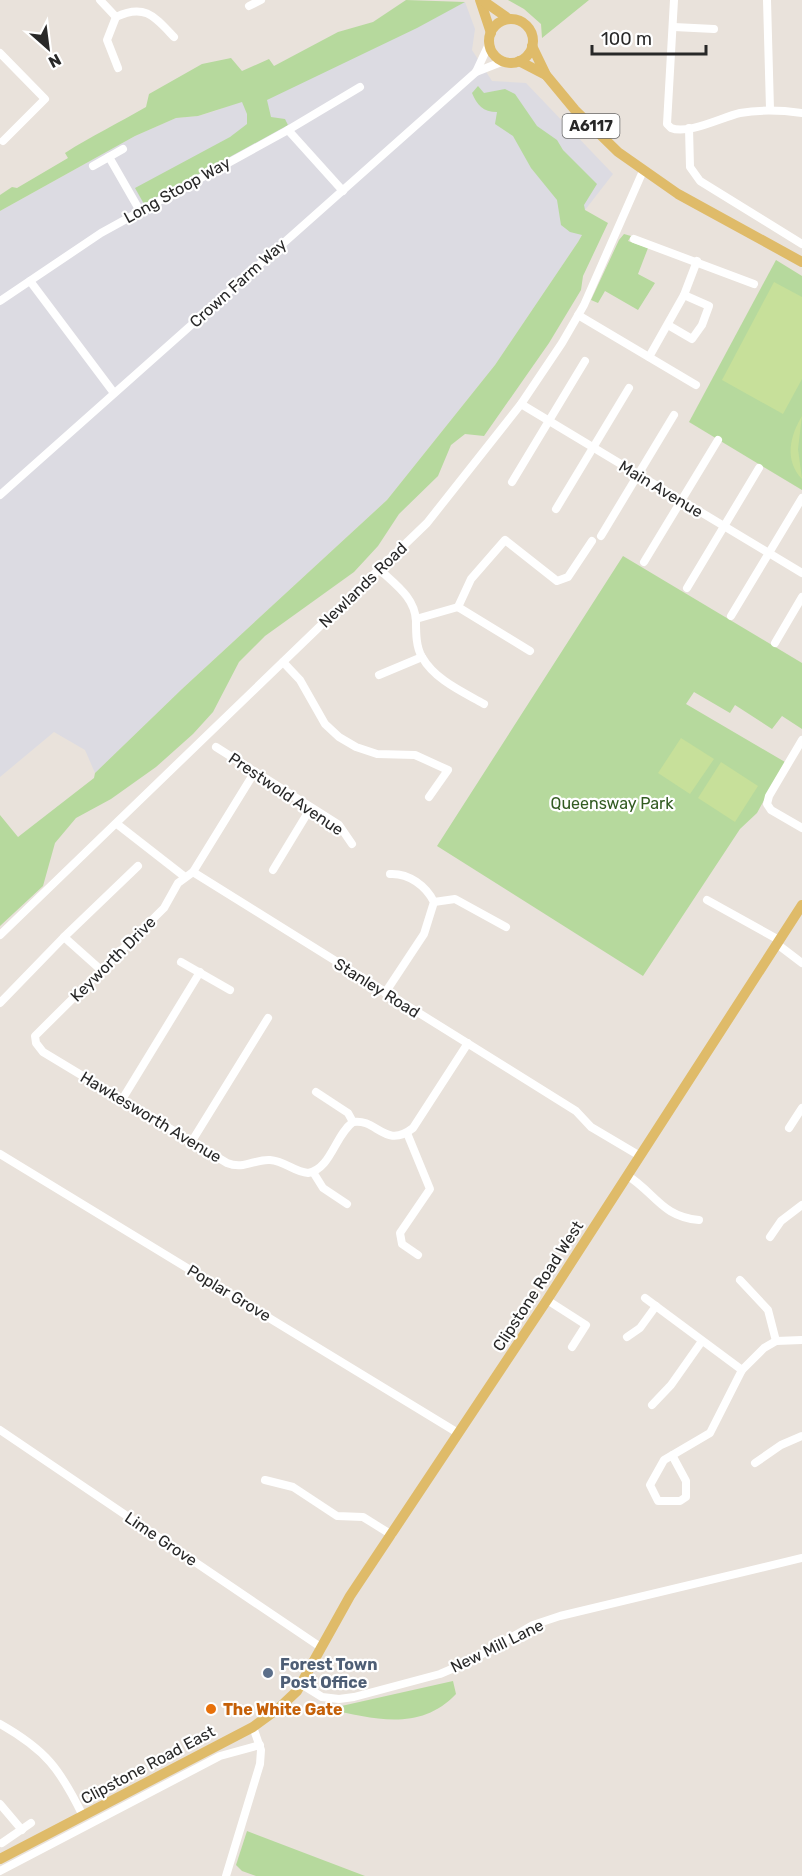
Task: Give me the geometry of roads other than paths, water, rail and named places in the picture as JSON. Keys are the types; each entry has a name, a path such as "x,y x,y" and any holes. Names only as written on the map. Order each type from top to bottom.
{"main road":[{"name":"A6117","path":"481,0 509,19 521,21 530,29 532,46 546,75 575,110 618,152 678,194 802,262"},
{"name":"A6117","path":"481,0 491,33 489,44"},
{"path":"491,33 498,23 509,19"},
{"path":"489,44 495,55 504,61"},
{"path":"519,61 528,55 532,46"},
{"name":"A6117","path":"504,61 519,61 546,75"},
{"name":"Clipstone Road West","path":"300,1684 350,1596 547,1300 802,905"},
{"name":"Clipstone Road East","path":"0,1859 253,1727 279,1708 300,1684"}],"street":[{"path":"100,0 116,17"},
{"path":"249,6 261,0"},
{"path":"674,0 667,124 671,128 689,128 739,113 770,109 802,113"},
{"path":"767,0 770,109"},
{"path":"118,68 107,40 116,17 131,10 153,14 174,37"},
{"path":"674,27 714,29"},
{"name":"Crown Farm Way","path":"476,72 489,44"},
{"path":"0,53 45,99 3,141"},
{"name":"Crown Farm Way","path":"0,495 476,72 504,61"},
{"name":"Long Stoop Way","path":"0,301 101,233 288,130 360,87"},
{"path":"689,128 690,167 700,181 802,244"},
{"path":"288,130 343,191"},
{"path":"93,166 123,149"},
{"path":"109,157 140,211"},
{"name":"Newlands Road","path":"0,935 427,523 521,404 578,315 643,171"},
{"path":"634,239 754,284"},
{"path":"649,357 684,295 697,261"},
{"path":"30,281 114,393"},
{"path":"668,325 692,339 702,325 710,306 684,295"},
{"path":"578,315 696,385"},
{"path":"512,482 585,361"},
{"path":"556,509 629,387"},
{"name":"Main Avenue","path":"521,404 802,573"},
{"path":"601,536 674,415"},
{"path":"644,562 718,440"},
{"path":"687,588 759,468"},
{"path":"731,616 802,498"},
{"path":"416,619 458,606 471,579 505,540 557,581 568,577 592,541"},
{"path":"380,570 408,596 416,619 415,633 422,657 444,681 484,704"},
{"path":"775,643 802,597"},
{"path":"458,606 530,651"},
{"path":"379,675 422,657"},
{"path":"283,662 300,680 325,724 339,737 356,747 377,753 415,755 448,770 429,797"},
{"path":"802,740 767,800 771,810 802,828"},
{"name":"Prestwold Avenue","path":"216,747 310,809 339,825 352,844"},
{"path":"117,824 185,877 193,872 254,773"},
{"path":"273,870 310,809"},
{"path":"0,1003 138,866"},
{"name":"Stanley Road","path":"193,872 576,1111 591,1127 640,1156"},
{"path":"385,993 424,934 434,902 430,894 410,877 400,873 390,874"},
{"name":"Keyworth Drive","path":"35,1036 164,908 178,883 185,877"},
{"path":"434,902 455,899 506,927"},
{"path":"707,900 778,942 802,963"},
{"path":"64,937 100,970"},
{"path":"182,962 230,990"},
{"path":"123,1098 200,972"},
{"path":"192,1141 268,1018"},
{"name":"Hawkesworth Avenue","path":"35,1036 36,1043 42,1052 236,1167 270,1160 288,1165 301,1172 313,1172"},
{"path":"347,1204 323,1188 313,1172 322,1165 345,1130 353,1122 364,1122 391,1136 407,1133 417,1123 468,1043"},
{"path":"316,1092 348,1113 353,1122"},
{"path":"789,1128 802,1108"},
{"path":"407,1133 430,1189 400,1233 402,1244 418,1255"},
{"name":"Poplar Grove","path":"0,1154 458,1433"},
{"path":"628,1176 638,1182 656,1202 683,1219 699,1220"},
{"path":"770,1237 781,1221 802,1205"},
{"path":"740,1280 768,1310 776,1341"},
{"path":"645,1298 742,1370"},
{"path":"547,1300 586,1325 572,1347"},
{"path":"627,1337 640,1328 656,1306"},
{"path":"672,1455 686,1481 686,1497 680,1502 658,1501 650,1485 659,1464 672,1455 710,1433 742,1370 764,1348 776,1341 802,1340"},
{"path":"652,1404 671,1385 702,1341"},
{"name":"Lime Grove","path":"0,1430 322,1648"},
{"path":"755,1463 781,1445 802,1436"},
{"path":"265,1480 293,1486 337,1516 363,1517 392,1535"},
{"name":"New Mill Lane","path":"300,1684 322,1697 339,1699 354,1697 440,1674 468,1662 533,1625 560,1616 802,1558"},
{"path":"0,1724 27,1740 56,1767 83,1816"},
{"path":"226,1876 260,1764 260,1745 253,1727"},
{"name":"Clipstone Road East","path":"0,1871 220,1756 260,1745"},
{"path":"0,1804 22,1830"},
{"path":"2,1843 31,1823"}],"place":[{"name":"Forest Town Post Office","path":"268,1673"},
{"name":"The White Gate","path":"211,1709"}],"park label":[{"name":"Queensway Park","path":"612,803"}]}
